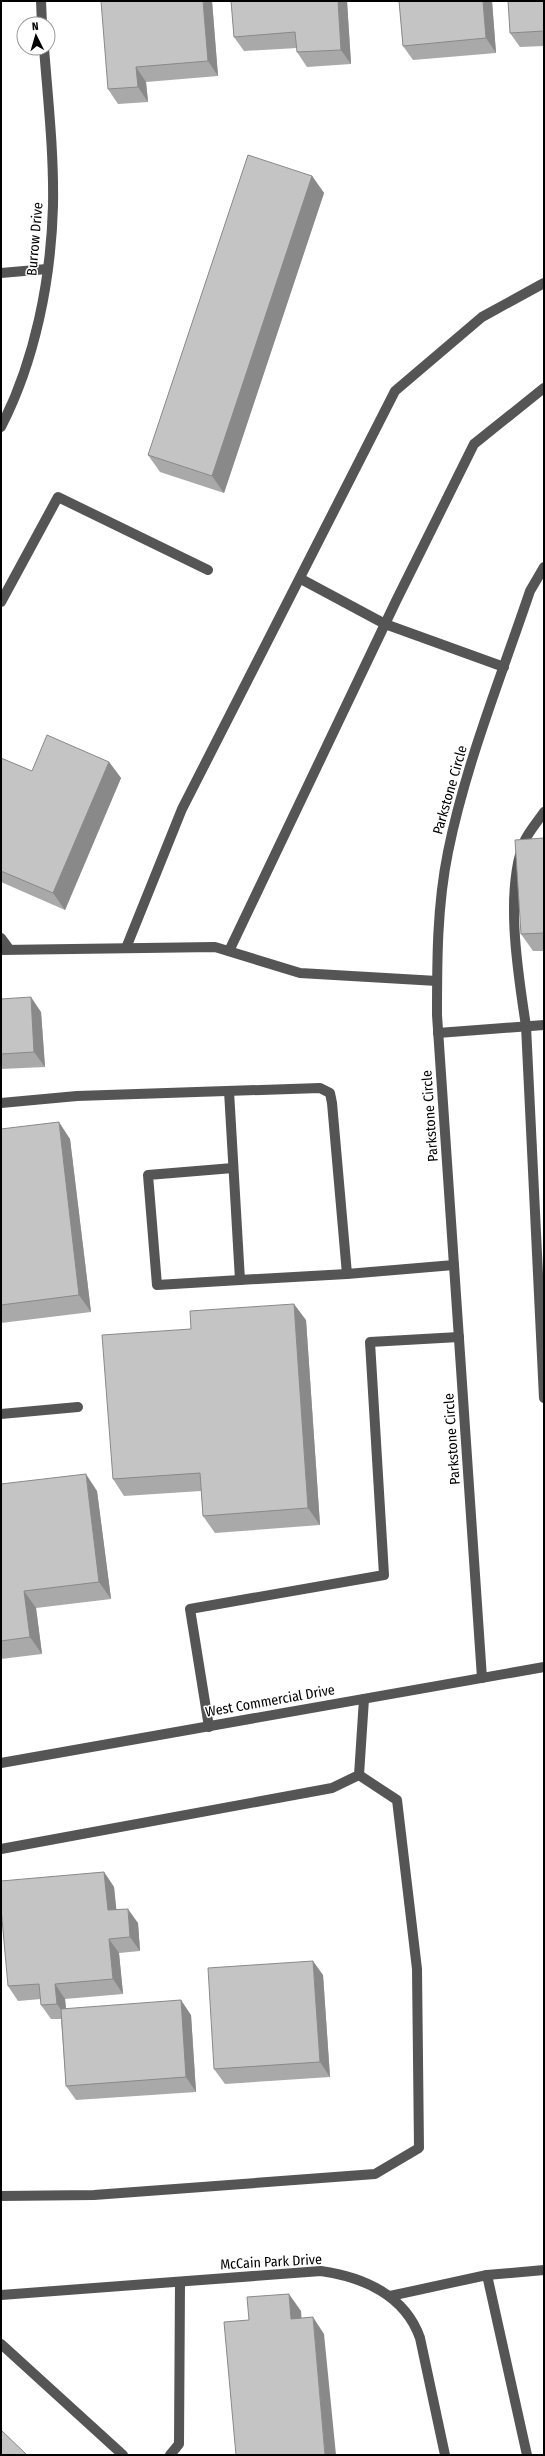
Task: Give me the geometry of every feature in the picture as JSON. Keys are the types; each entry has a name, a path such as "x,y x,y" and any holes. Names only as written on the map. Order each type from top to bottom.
{"street":[{"path":"41,1 42,16"},
{"name":"Burrow Drive","path":"1,427 25,366 38,322 47,269 53,206 44,56"},
{"path":"1,273 47,269"},
{"path":"126,948 182,809 301,579 395,391 482,317 544,283"},
{"path":"229,951 385,624 474,444 544,388"},
{"path":"1,602 58,497 208,570"},
{"name":"Parkstone Circle","path":"482,1678 438,1033 438,936 447,853 462,791 530,591 544,567"},
{"path":"301,579 385,624 504,667"},
{"path":"544,812 525,840 515,874 519,978 526,1026 544,1398"},
{"path":"1,938 5,949 215,947 300,973 437,981"},
{"path":"438,1033 544,1025"},
{"path":"1,1102 78,1096 320,1088 330,1093 332,1103 346,1274"},
{"path":"229,1091 240,1280"},
{"path":"233,1168 148,1175 157,1285 454,1266"},
{"path":"209,1726 190,1609 384,1575 370,1342 459,1337"},
{"path":"1,1414 78,1407"},
{"name":"West Commercial Drive","path":"1,1763 544,1667"},
{"path":"359,1775 364,1699"},
{"path":"1,1849 332,1788 359,1775"},
{"path":"1,2196 94,2195 375,2174 419,2148 417,1969 397,1800 359,1775"},
{"path":"390,2296 487,2275 544,2270"},
{"name":"McCain Park Drive","path":"1,2295 321,2271 343,2274 367,2282 390,2296 414,2321 420,2338 446,2455"},
{"path":"487,2275 527,2455"},
{"path":"170,2455 179,2444 180,2282"},
{"path":"1,2344 123,2455"}],"building":[{"path":"101,1 203,1 208,61 136,67 138,87 108,89"},
{"path":"231,1 338,1 341,50 297,52 295,32 234,37"},
{"path":"399,1 483,1 486,38 403,46"},
{"path":"508,1 544,1 544,31 510,33"},
{"path":"248,155 312,176 212,476 148,455"},
{"path":"47,735 109,762 53,893 1,871 1,758 32,771"},
{"path":"544,838 544,933 521,934 515,840"},
{"path":"31,997 34,1052 1,1054 1,999"},
{"path":"59,1122 79,1295 1,1305 1,1129"},
{"path":"294,1304 308,1508 203,1516 200,1473 113,1479 102,1335 191,1329 190,1311"},
{"path":"86,1474 99,1582 24,1591 30,1637 1,1641 1,1484"},
{"path":"104,1872 108,1910 128,1909 130,1937 109,1939 113,1979 55,1984 57,2004 41,2005 39,1984 8,1986 1,1908 1,1881"},
{"path":"313,1961 320,2062 214,2069 208,1968"},
{"path":"181,2000 186,2077 66,2086 61,2009"},
{"path":"289,2294 291,2319 313,2317 325,2455 236,2455 224,2322 249,2320 247,2297"},
{"path":"1,2430 27,2455 1,2455"}]}
